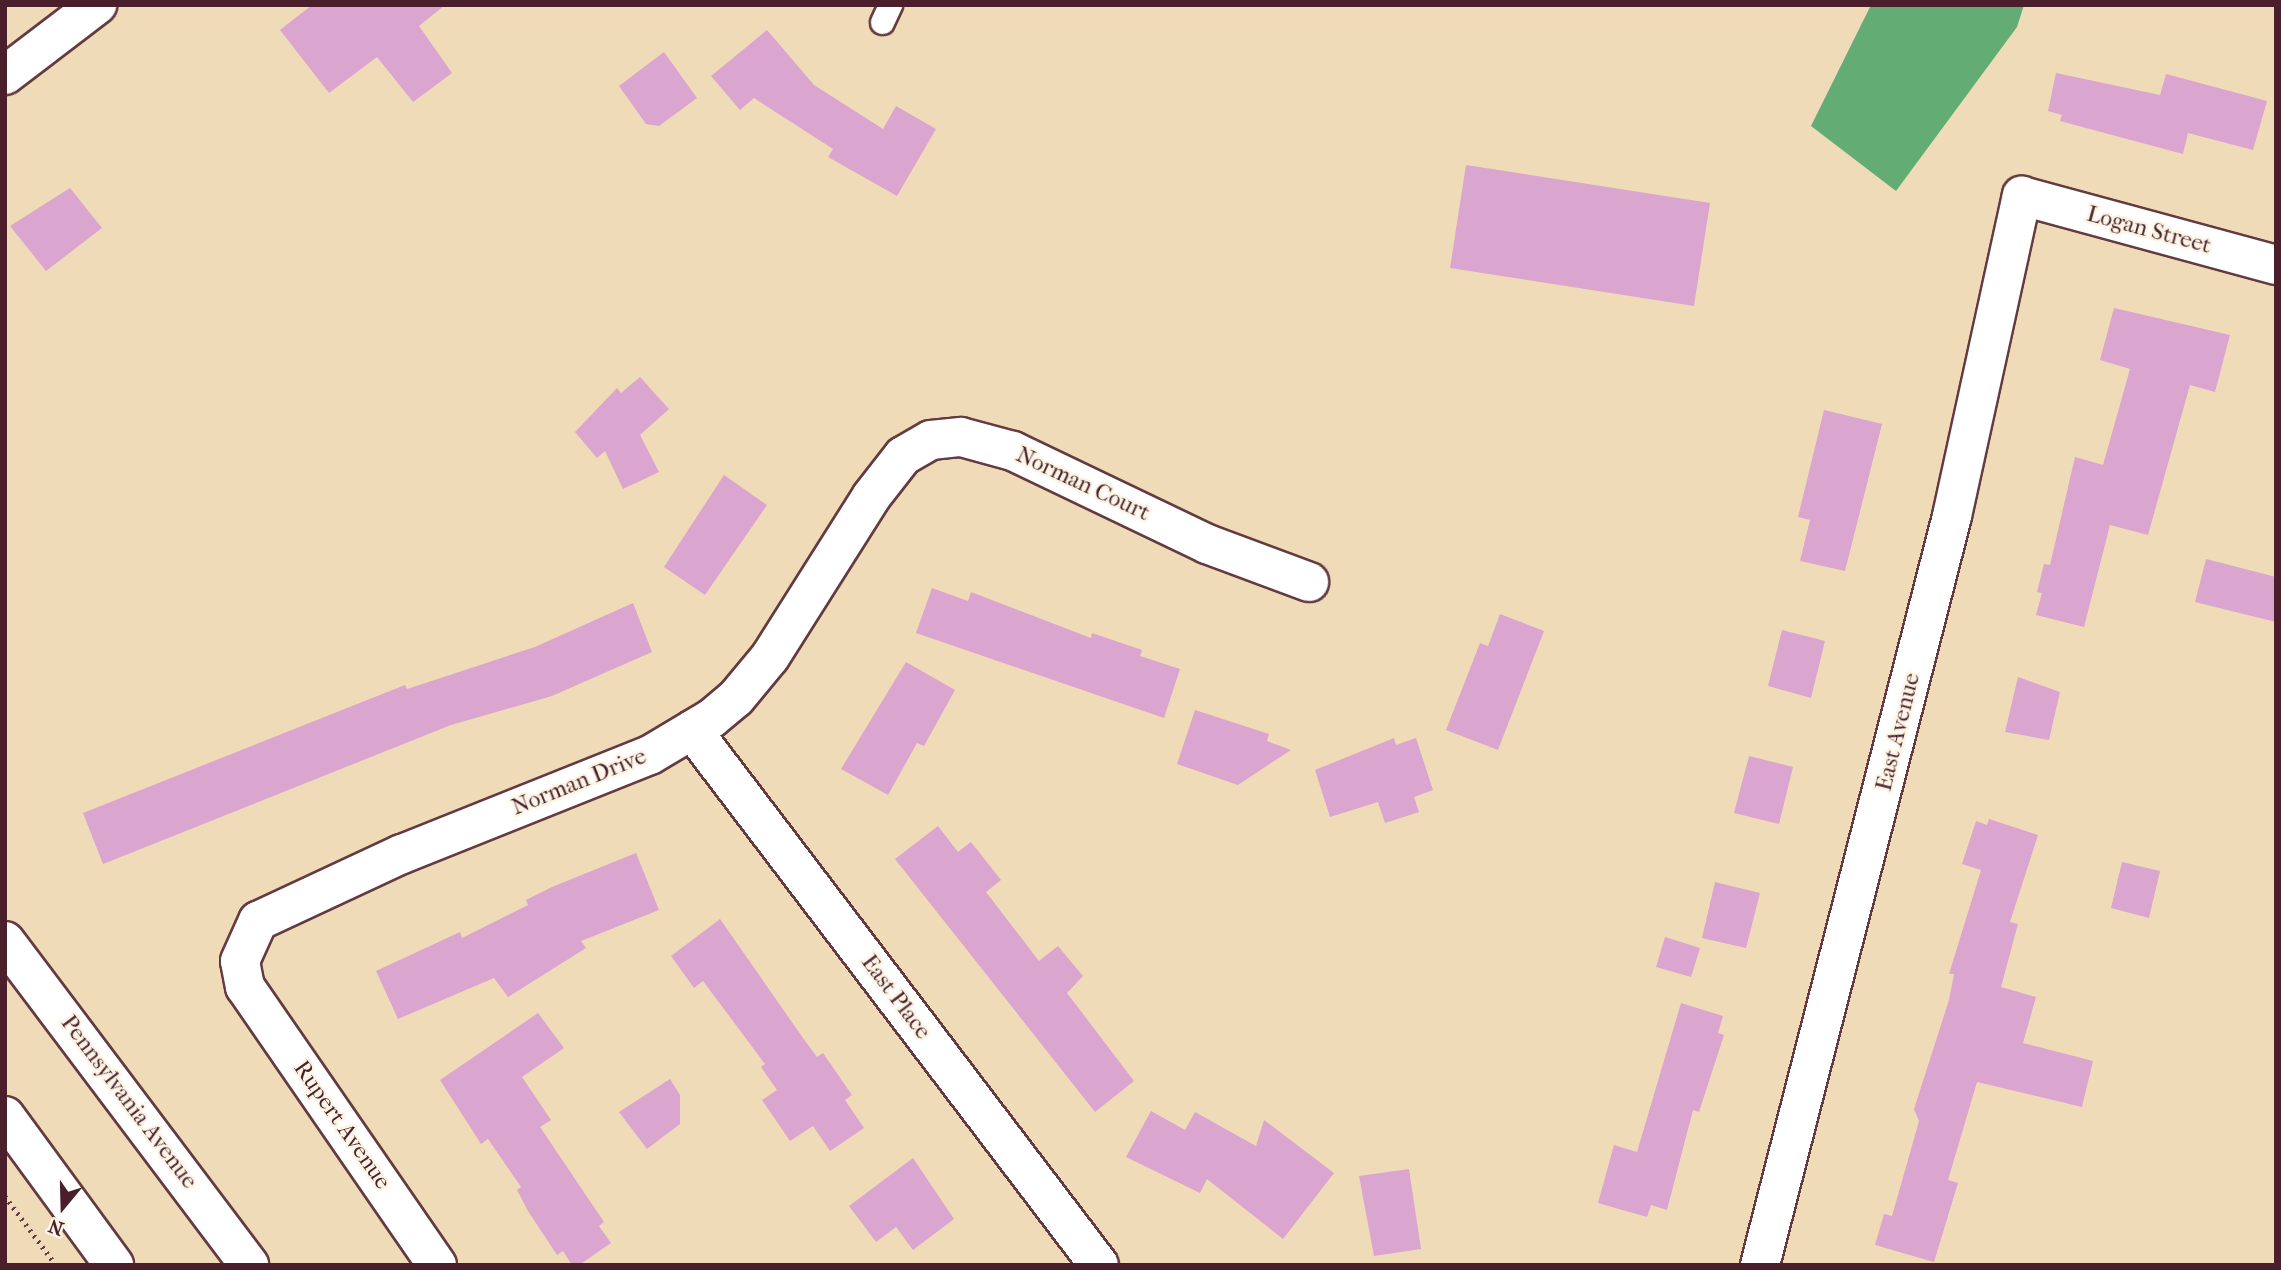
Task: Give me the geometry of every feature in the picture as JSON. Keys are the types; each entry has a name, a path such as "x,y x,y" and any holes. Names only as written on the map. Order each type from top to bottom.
{"main road":[{"path":"5,75 83,9"},
{"name":"Logan Street","path":"2022,196 2276,265"},
{"name":"East Avenue","path":"1760,1265 1952,516 2022,196"},
{"name":"Norman Court","path":"871,497 916,447 961,437 1042,462 1207,544 1309,582"},
{"name":"Norman Drive","path":"245,987 240,969 244,944 266,914 650,755 692,730 736,698 764,665 804,608 871,497"},
{"name":"East Place","path":"692,730 1099,1265"},
{"name":"Pennsylvania Avenue","path":"5,941 249,1265"},
{"name":"Rupert Avenue","path":"245,987 437,1265"},
{"path":"5,1116 114,1265"}],"path":[{"path":"5,1196 56,1265"}],"green space":[{"path":"1871,5 2024,5 2017,27 1896,191 1811,126"}],"building":[{"path":"312,5 445,5 419,26 452,73 413,102 377,57 329,93 280,30"},
{"path":"767,30 814,85 883,129 896,106 936,129 897,196 828,157 833,149 754,98 740,110 711,76"},
{"path":"664,52 697,98 659,126 646,124 619,86"},
{"path":"2056,73 2160,95 2166,74 2267,101 2253,150 2188,133 2183,154 2060,121 2062,115 2048,111"},
{"path":"1466,165 1710,203 1694,306 1450,268"},
{"path":"70,188 102,228 46,271 10,226"},
{"path":"2114,308 2230,335 2215,392 2190,385 2148,535 2110,525 2084,627 2036,615 2042,593 2037,592 2044,564 2050,565 2075,457 2103,465 2130,369 2100,360"},
{"path":"640,377 669,409 640,435 659,472 623,489 605,451 597,458 575,432 617,388 621,393"},
{"path":"1824,410 1882,424 1845,571 1800,561 1810,520 1798,517"},
{"path":"724,475 767,505 705,595 664,567"},
{"path":"2206,559 2276,577 2276,622 2195,602"},
{"path":"932,588 968,601 971,592 1091,638 1092,633 1142,650 1140,656 1180,669 1164,718 916,633"},
{"path":"633,603 652,652 552,696 451,725 103,864 83,813 405,685 407,689 535,647"},
{"path":"1500,614 1544,631 1498,750 1446,730 1480,643 1488,646"},
{"path":"1782,630 1825,641 1811,698 1768,686"},
{"path":"906,662 955,690 924,746 917,743 888,795 841,769"},
{"path":"2018,677 2060,692 2049,740 2005,732"},
{"path":"1195,710 1269,734 1267,741 1291,750 1238,785 1177,764"},
{"path":"1394,738 1396,745 1416,738 1433,790 1414,797 1419,812 1385,823 1378,802 1330,817 1315,770"},
{"path":"1749,756 1793,767 1779,824 1734,813"},
{"path":"1989,819 2038,835 2010,922 2018,924 2001,987 2036,997 2023,1043 2093,1061 2082,1107 1977,1082 1948,1180 1958,1183 1934,1262 1875,1245 1884,1214 1892,1216 1919,1121 1914,1109 1949,1000 1954,974 1949,974 1981,870 1962,864 1976,821 1987,825"},
{"path":"938,826 958,852 971,842 1001,880 986,892 1039,961 1058,946 1083,976 1067,993 1134,1081 1095,1112 895,859"},
{"path":"636,853 659,910 581,941 586,948 508,997 494,978 398,1019 376,971 460,932 462,938 528,905 526,900 552,887"},
{"path":"2122,862 2160,871 2149,918 2111,908"},
{"path":"1715,882 1760,893 1746,948 1702,938"},
{"path":"720,919 817,1057 823,1053 852,1095 845,1100 864,1128 830,1151 813,1126 790,1141 762,1100 777,1090 761,1067 765,1064 703,981 694,988 671,956"},
{"path":"1665,937 1700,948 1691,977 1656,967"},
{"path":"1681,1003 1723,1016 1718,1033 1724,1035 1699,1112 1693,1110 1667,1210 1651,1205 1647,1217 1598,1203 1614,1145 1637,1152"},
{"path":"538,1013 564,1048 522,1077 551,1120 540,1127 604,1222 599,1226 611,1243 579,1265 572,1265 563,1251 557,1255 528,1211 517,1190 521,1187 488,1139 481,1144 440,1080"},
{"path":"670,1079 680,1095 680,1124 647,1149 619,1112"},
{"path":"1151,1111 1185,1130 1195,1112 1256,1146 1264,1120 1334,1173 1283,1239 1207,1179 1200,1193 1126,1157"},
{"path":"913,1158 954,1219 913,1250 896,1227 876,1242 849,1206"},
{"path":"1409,1169 1421,1249 1374,1256 1359,1176"}]}
